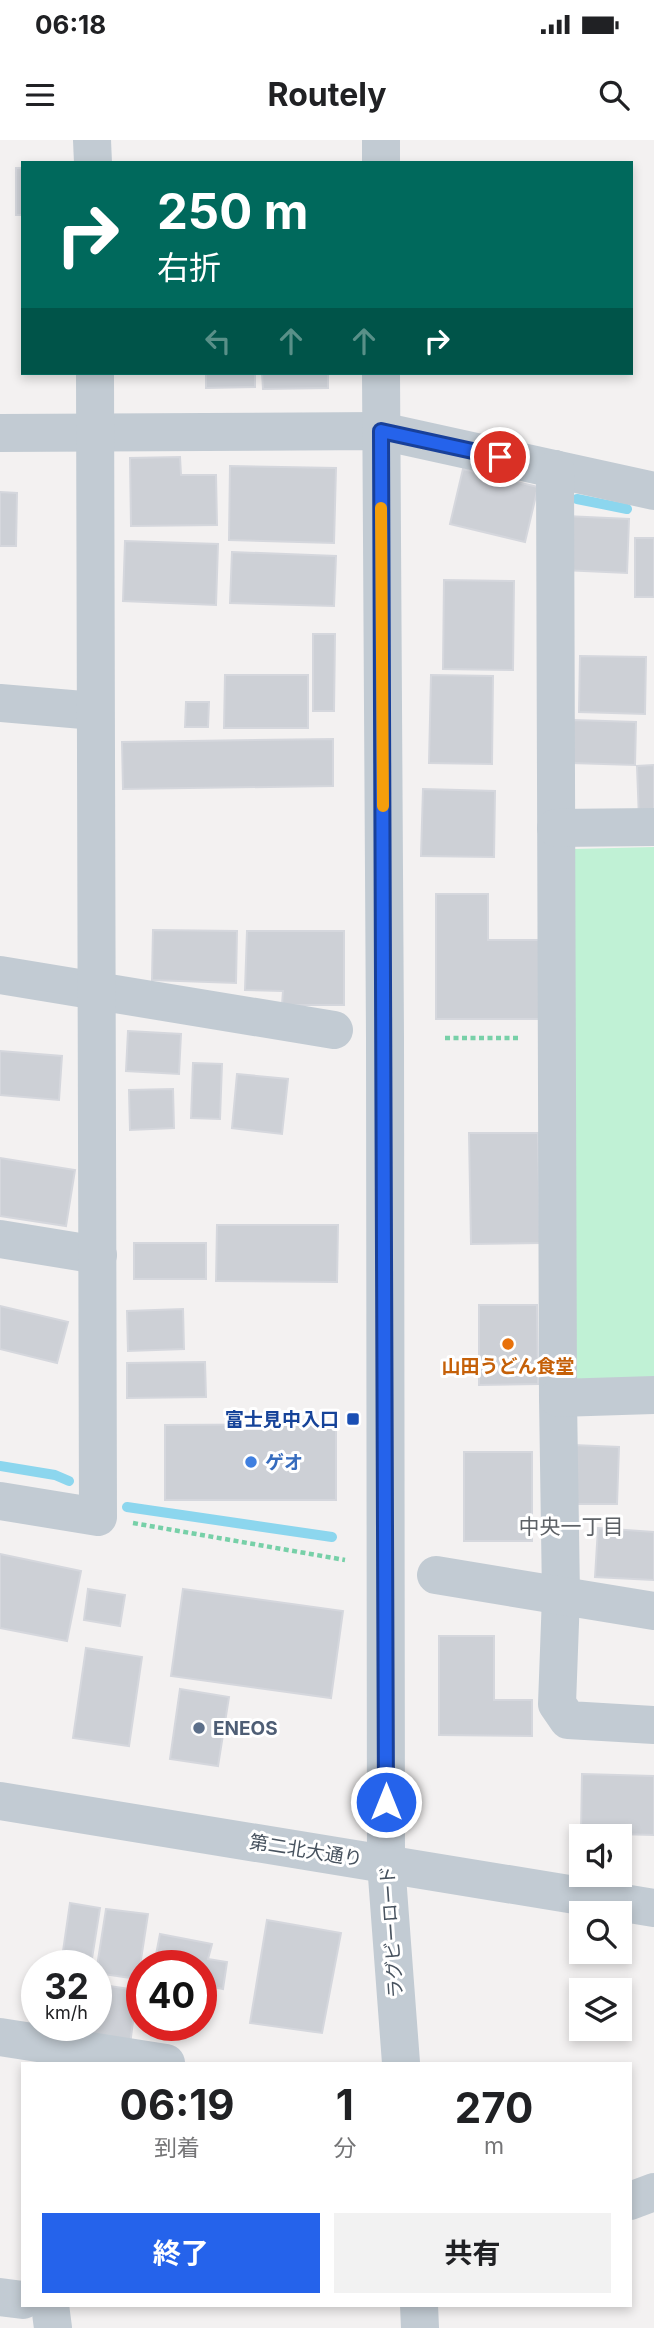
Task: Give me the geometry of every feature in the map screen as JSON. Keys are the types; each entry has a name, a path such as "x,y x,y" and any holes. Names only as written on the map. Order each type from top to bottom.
{"street":[{"path":"92,140 93,161"},
{"path":"381,140 381,161"},
{"path":"0,1501 98,1517 94,375"},
{"name":"ラグビーロード","path":"381,375 386,1863 401,2062"},
{"path":"0,433 381,431 654,491"},
{"path":"555,469 561,1596 557,1704 568,1720 654,1726"},
{"path":"0,703 95,710"},
{"path":"556,828 654,827"},
{"path":"0,975 334,1030"},
{"path":"0,1239 98,1255"},
{"path":"558,1398 654,1395"},
{"path":"436,1575 654,1611"},
{"name":"第二北大通り","path":"0,1801 654,1908"},
{"path":"0,2037 80,2057 152,2062"},
{"path":"632,2199 654,2192"},
{"path":"0,2297 21,2300"},
{"path":"50,2307 53,2328"},
{"path":"419,2307 420,2328"}],"path":[{"path":"445,1038 557,1038"},
{"path":"98,1517 345,1560"}],"green space":[{"path":"654,847 654,1377 576,1380 574,849"}],"building":[{"path":"16,168 21,168 21,215 16,215"},
{"path":"206,375 255,375 255,387 206,388"},
{"path":"262,375 328,375 328,388 263,389"},
{"path":"180,457 181,475 216,475 217,525 131,526 130,458"},
{"path":"230,466 336,468 334,543 229,540"},
{"path":"463,469 538,487 525,542 450,524"},
{"path":"0,492 17,493 16,546 0,546"},
{"path":"565,516 629,519 627,573 563,570"},
{"path":"635,538 654,538 654,597 635,597"},
{"path":"125,541 218,544 216,605 123,601"},
{"path":"232,552 336,556 334,606 230,603"},
{"path":"444,580 514,581 513,670 443,669"},
{"path":"313,634 335,634 334,711 313,711"},
{"path":"580,656 646,657 645,714 579,712"},
{"path":"225,675 308,675 308,728 224,728"},
{"path":"431,675 493,676 492,764 429,763"},
{"path":"186,702 209,702 208,727 185,727"},
{"path":"573,720 636,722 635,765 572,763"},
{"path":"333,739 333,786 123,789 122,742"},
{"path":"654,765 654,819 639,819 637,766"},
{"path":"423,789 495,791 494,857 421,856"},
{"path":"436,894 488,894 488,940 540,940 540,1019 436,1019"},
{"path":"153,930 237,931 236,983 152,980"},
{"path":"247,931 344,931 344,1005 282,1005 283,991 245,990"},
{"path":"128,1031 181,1034 179,1074 126,1071"},
{"path":"0,1051 62,1056 59,1100 0,1095"},
{"path":"193,1063 222,1064 220,1119 191,1118"},
{"path":"237,1074 288,1079 282,1134 232,1128"},
{"path":"173,1089 174,1128 130,1130 129,1090"},
{"path":"469,1133 538,1133 540,1243 471,1244"},
{"path":"0,1158 75,1170 66,1226 0,1216"},
{"path":"217,1225 338,1225 337,1282 216,1281"},
{"path":"134,1243 206,1243 206,1279 134,1279"},
{"name":"山田うどん食堂","path":"479,1305 537,1305 538,1384 479,1385"},
{"path":"0,1306 68,1322 57,1363 0,1349"},
{"path":"183,1309 184,1349 128,1351 127,1311"},
{"path":"205,1362 206,1397 127,1398 127,1363"},
{"name":"ゲオ","path":"336,1424 336,1500 165,1500 165,1425"},
{"path":"573,1445 619,1447 617,1504 572,1504"},
{"path":"464,1452 532,1452 532,1541 464,1541"},
{"path":"598,1528 654,1532 654,1580 595,1577"},
{"path":"0,1554 81,1571 67,1641 0,1628"},
{"path":"88,1589 125,1595 120,1626 84,1620"},
{"path":"183,1589 343,1611 331,1698 171,1676"},
{"path":"439,1636 494,1636 494,1700 532,1700 532,1736 439,1735"},
{"path":"86,1648 142,1657 129,1746 73,1738"},
{"name":"ENEOS","path":"180,1689 229,1697 218,1766 170,1759"},
{"path":"582,1774 654,1776 654,1835 632,1834 632,1824 581,1824"},
{"path":"70,1903 100,1908 93,1950 63,1950"},
{"path":"106,1909 148,1914 142,1950 126,1950 126,1977 112,1975 112,1950 100,1950"},
{"path":"267,1920 341,1933 322,2033 250,2023"},
{"path":"160,1934 212,1944 210,1950 157,1950"},
{"path":"217,1960 227,1962 223,1989 217,1988"},
{"path":"112,1986 126,1988 126,2041 131,2041 130,2045 105,2041 112,2041"}],"waterway":[{"path":"577,499 627,509"},
{"path":"0,1466 55,1475 69,1481"},
{"path":"127,1507 332,1537"}],"slow traffic":[{"path":"381,508 383,806"}],"place":[{"name":"山田うどん食堂","path":"508,1344"},
{"name":"富士見中入口","path":"353,1419"},
{"name":"ゲオ","path":"251,1462"},
{"name":"ENEOS","path":"199,1728"}],"district":[{"name":"中央一丁目","path":"571,1527"}],"route":[{"path":"386,1802 381,431 500,457"}]}
